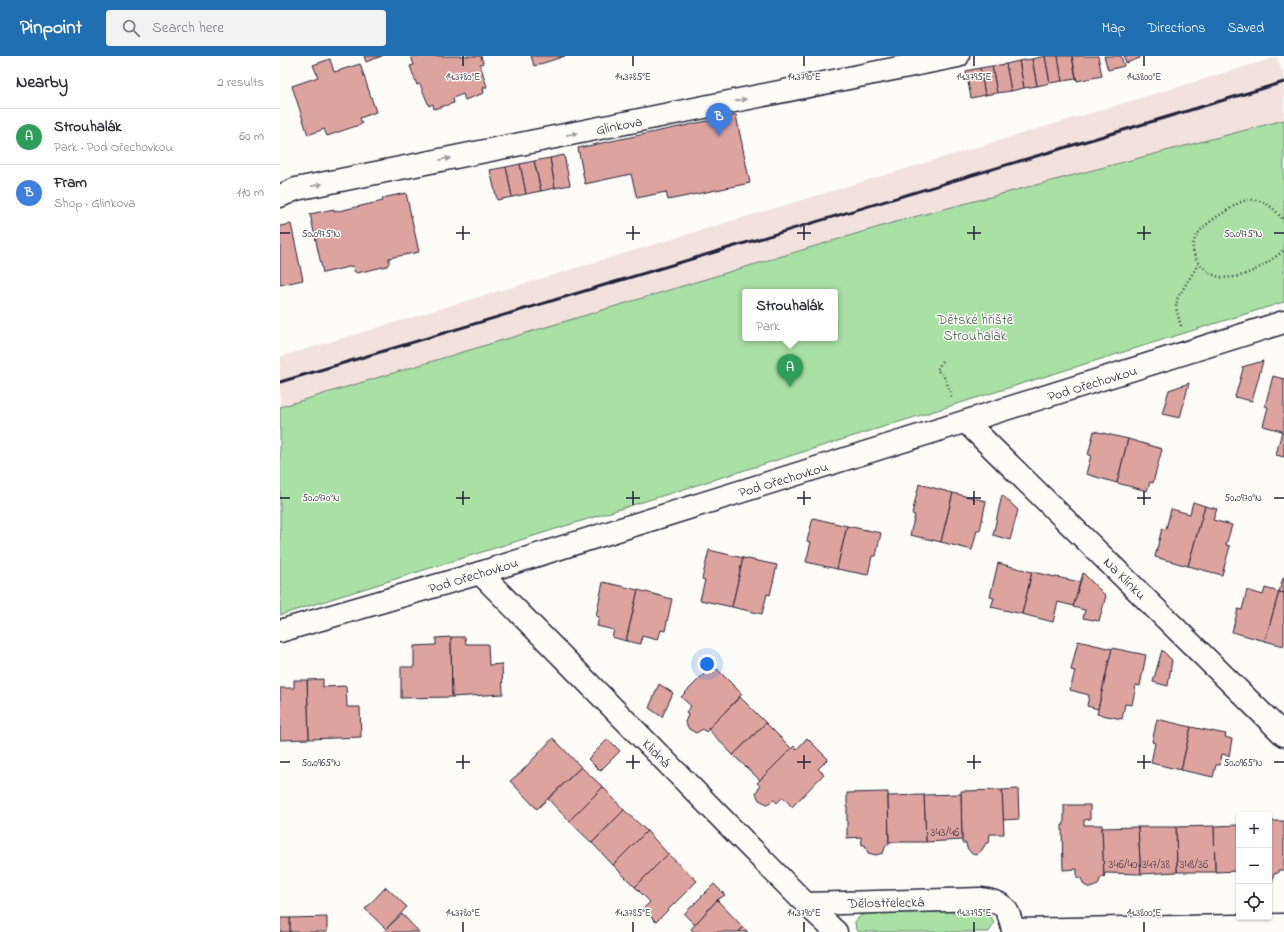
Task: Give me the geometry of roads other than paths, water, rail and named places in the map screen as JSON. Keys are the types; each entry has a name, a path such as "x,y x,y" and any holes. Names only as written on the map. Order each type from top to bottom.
{"street":[{"name":"Glinkova","path":"280,196 296,189 958,56"},
{"name":"Pod Ořechovkou","path":"280,632 480,573 1284,322"},
{"name":"Na Klínku","path":"966,422 1284,735"},
{"name":"Klidná","path":"480,573 806,904 836,932"},
{"name":"Dělostřelecká","path":"806,904 990,900 997,902 1004,907 1010,916 1012,931 1284,925"}],"railway":[{"path":"280,382 1284,82"}],"place":[{"name":"Fram","path":"719,136"},
{"name":"Strouhalák","path":"790,387"}],"park label":[{"name":"Dětské hřiště Strouhalák","path":"975,328"}]}
